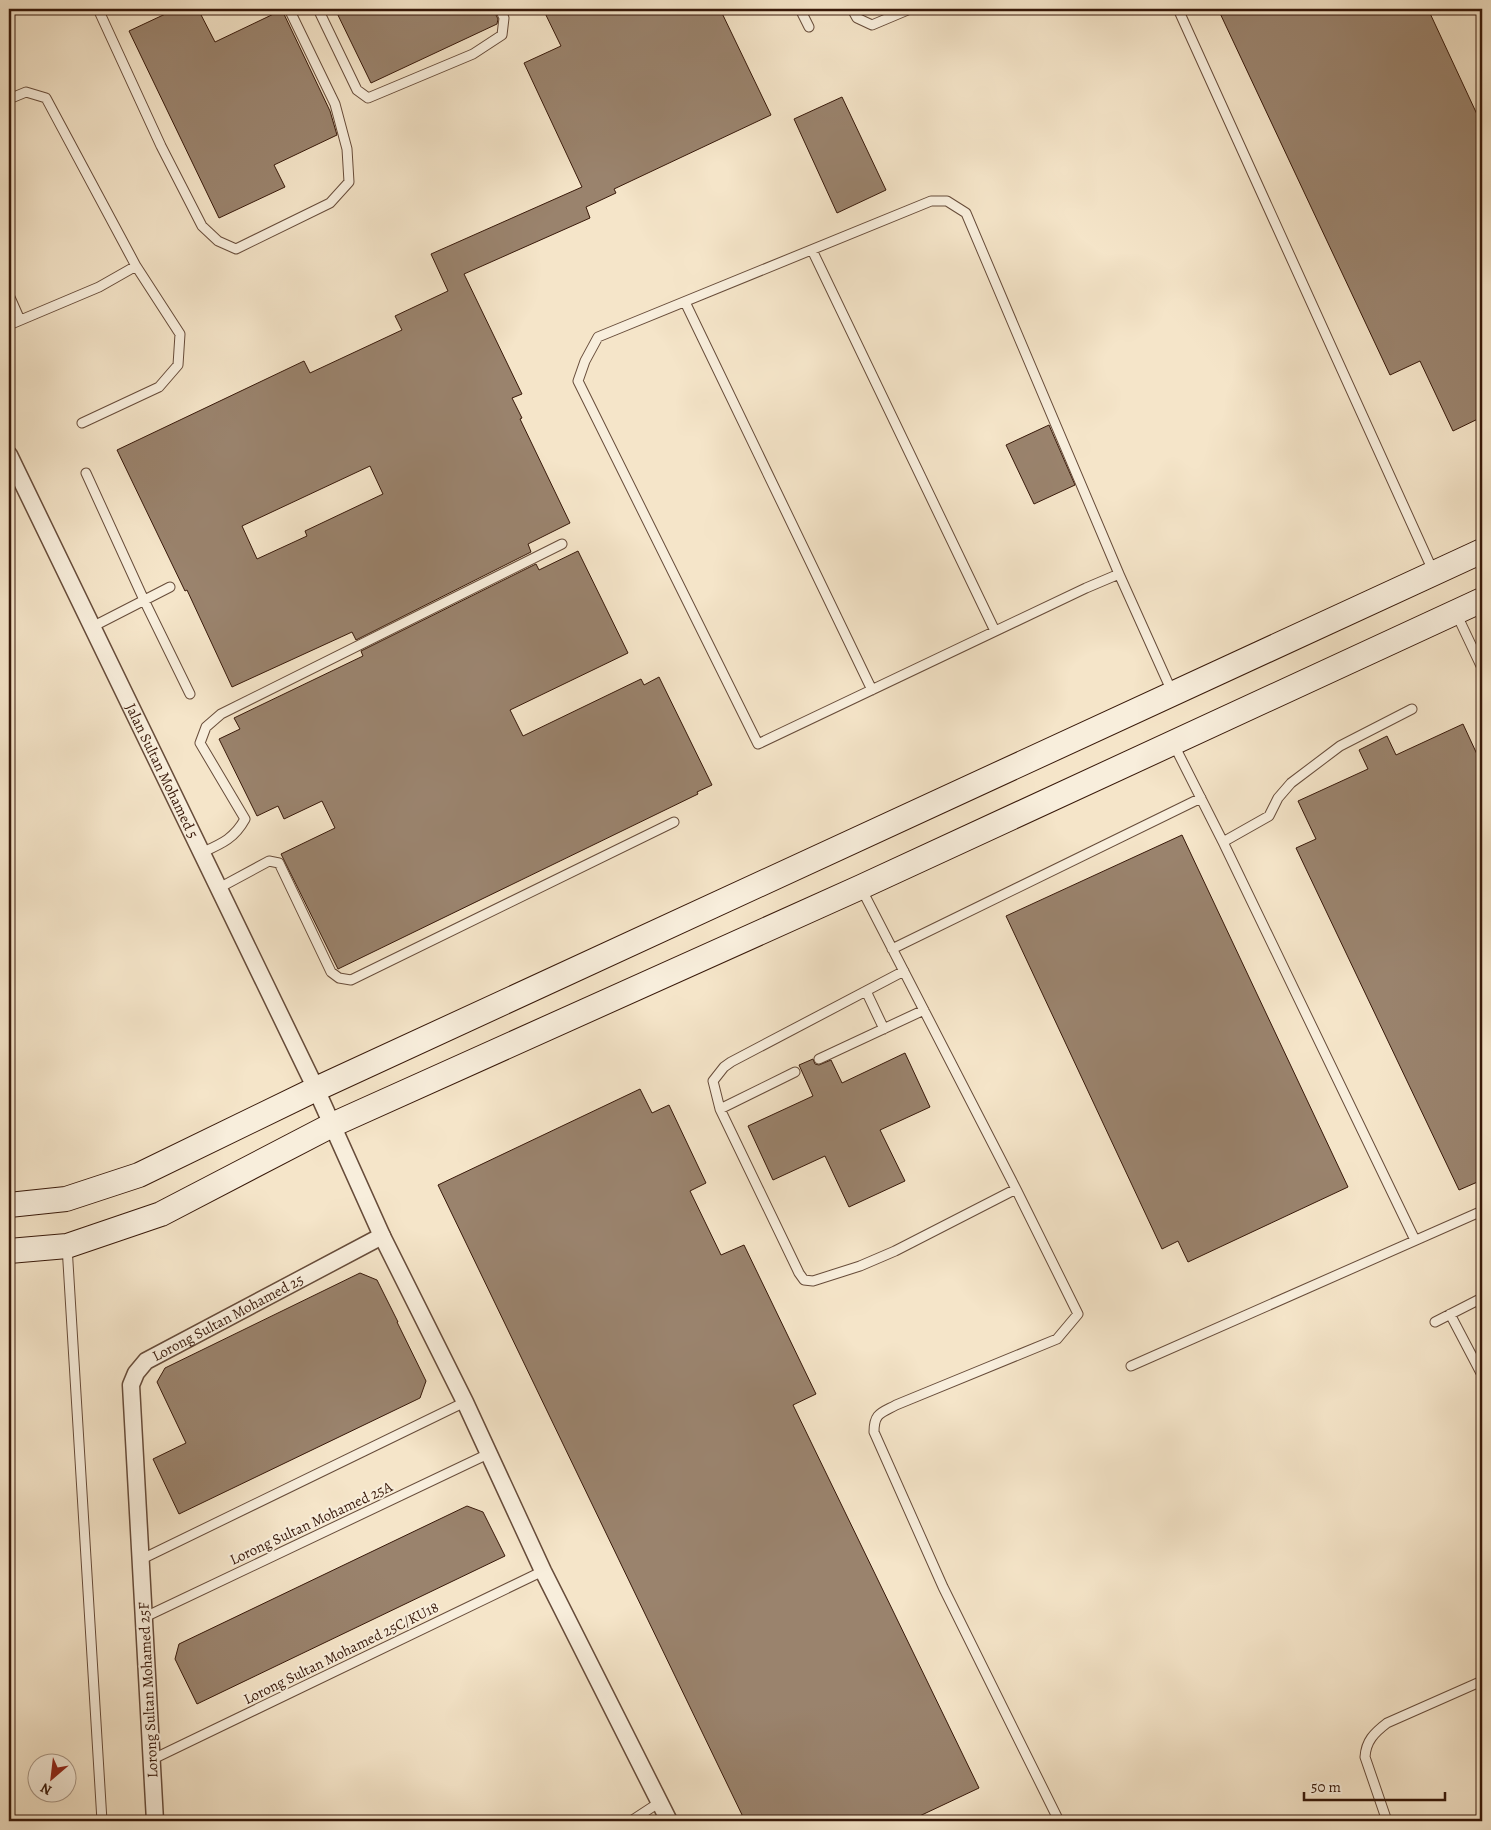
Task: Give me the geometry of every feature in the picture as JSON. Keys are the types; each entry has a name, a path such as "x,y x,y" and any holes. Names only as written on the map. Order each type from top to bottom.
{"street":[{"name":"Jalan Sultan Mohamed 5","path":"9,455 316,1089 382,1236 465,1402 543,1571 669,1821"},
{"path":"9,1205 66,1199 139,1175 316,1089 1482,551"},
{"path":"9,1251 67,1246 161,1214 332,1125 861,888 1482,600"},
{"name":"Lorong Sultan Mohamed 25","path":"142,1559 131,1385 136,1372 146,1361 382,1236"},
{"name":"Lorong Sultan Mohamed 25F","path":"142,1559 155,1821"}],"lane":[{"path":"98,9 161,146 202,226 218,241 236,249 330,203 349,182 347,149 335,104 288,9"},
{"path":"318,9 356,90 368,98 473,54 502,35 504,18 500,9"},
{"path":"800,9 809,27"},
{"path":"852,9 856,18 872,25 910,9"},
{"path":"1178,9 1435,573"},
{"path":"9,99 26,92 46,98 136,266 180,334 178,365 159,388 82,423"},
{"path":"1119,574 758,744 578,381 585,361 598,337 931,201 947,201 966,213 1119,574 1173,694"},
{"path":"812,250 994,632"},
{"path":"9,325 99,287 136,266"},
{"path":"9,295 20,320"},
{"path":"685,302 872,690"},
{"path":"86,474 190,694"},
{"path":"201,853 228,840 239,830 245,819 200,743 206,727 221,714 562,544"},
{"path":"92,627 170,587"},
{"path":"1456,613 1482,668"},
{"path":"1223,842 1269,816 1278,798 1291,783 1340,746 1412,709"},
{"path":"1173,743 1223,842 1415,1240"},
{"path":"892,949 1201,798"},
{"path":"219,888 268,861 279,863 331,972 339,978 351,980 674,822"},
{"path":"861,888 1078,1314 1057,1339 881,1412 874,1422 874,1432 943,1587 1060,1821"},
{"path":"904,971 724,1067 717,1074 713,1084 720,1109 799,1273 804,1280 813,1281 860,1266 895,1251 1016,1190"},
{"path":"866,991 884,1029"},
{"path":"819,1060 924,1010"},
{"path":"720,1109 794,1072"},
{"path":"1131,1366 1482,1211"},
{"path":"67,1246 102,1821"},
{"path":"1435,1322 1482,1298"},
{"path":"1450,1314 1482,1375"},
{"path":"142,1559 465,1402"},
{"name":"Lorong Sultan Mohamed 25A","path":"145,1617 488,1454"},
{"name":"Lorong Sultan Mohamed 25C/KU18","path":"151,1760 543,1571"},
{"path":"1387,1821 1365,1757 1366,1746 1374,1734 1386,1723 1482,1681"},
{"path":"631,1821 660,1802"}],"building":[{"path":"176,9 198,9 215,42 282,10 330,111 337,135 274,165 285,187 219,218 129,31"},
{"path":"335,9 493,9 498,19 497,24 371,83"},
{"path":"543,9 720,9 771,115 614,189 616,193 586,207 590,218 464,274 522,394 512,398 522,418 520,419 570,523 528,544 531,552 356,640 352,632 232,687 187,590 185,591 117,450 304,361 310,373 402,330 395,316 448,291 431,254 582,187 524,63 561,46","holes":["370,466 383,494 305,531 307,536 257,559 242,526"]},
{"path":"1218,9 1428,9 1482,125 1482,417 1453,431 1420,361 1390,375"},
{"path":"842,97 886,190 837,213 794,119"},
{"path":"1049,425 1075,485 1034,504 1006,445"},
{"path":"578,551 628,653 510,710 523,736 641,679 644,685 659,677 712,785 697,792 698,794 338,969 281,854 335,828 322,801 284,819 278,806 257,816 219,739 240,729 234,718 363,656 361,651 536,564 539,570"},
{"path":"1463,724 1482,765 1482,1180 1459,1190 1296,848 1316,839 1298,801 1368,769 1359,750 1387,736 1396,755"},
{"path":"1182,835 1348,1187 1188,1262 1178,1241 1162,1249 1006,916"},
{"path":"905,1053 930,1107 880,1130 905,1181 849,1207 825,1156 773,1180 748,1126 813,1096 799,1065 813,1059 815,1064 819,1065 831,1060 842,1083"},
{"path":"640,1089 652,1113 669,1105 706,1183 690,1191 721,1255 744,1245 816,1394 793,1405 979,1788 909,1821 745,1821 438,1185"},
{"path":"360,1273 377,1280 398,1322 426,1381 420,1398 179,1514 153,1459 186,1443 157,1382 165,1368"},
{"path":"467,1506 483,1512 505,1556 197,1704 175,1659 179,1644"}]}
